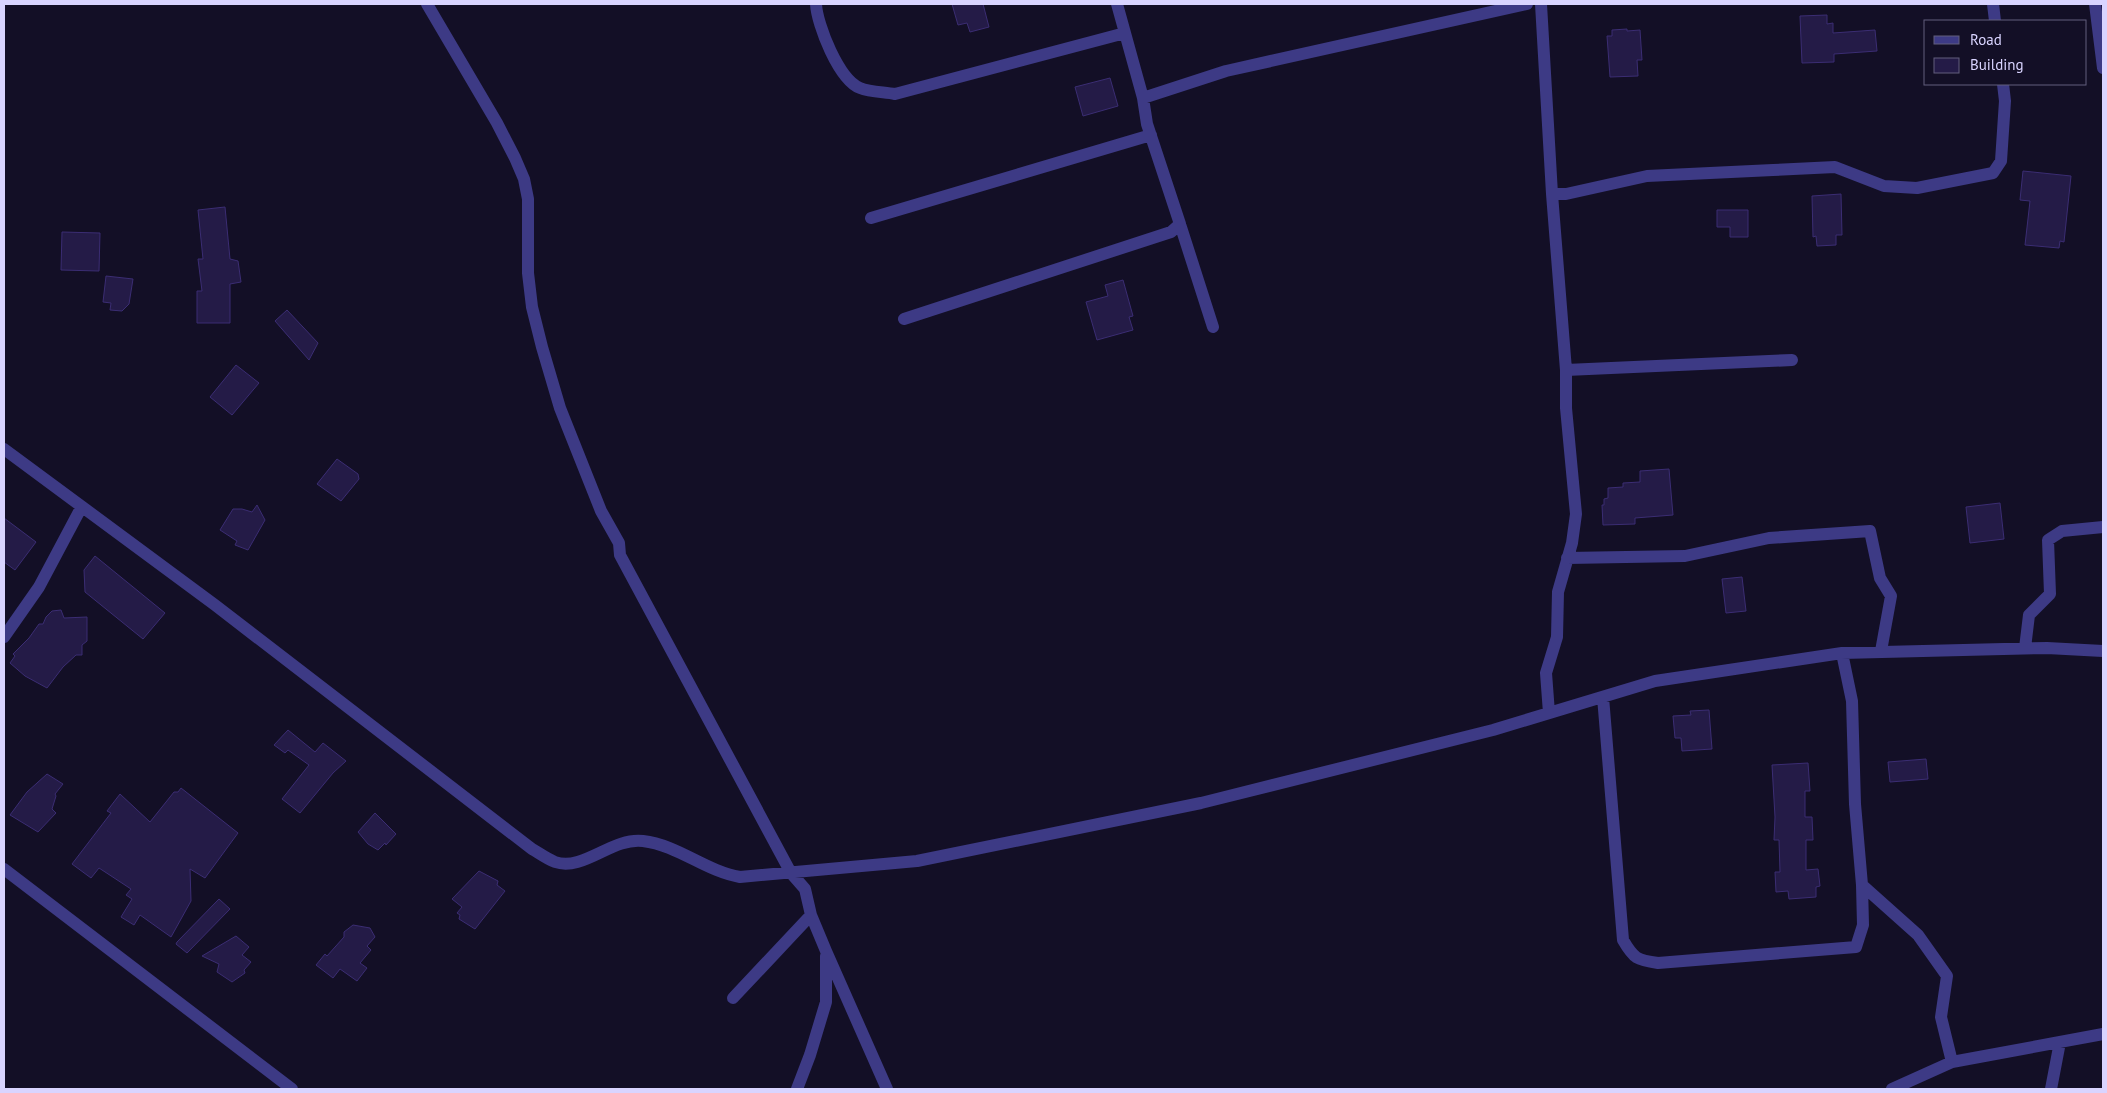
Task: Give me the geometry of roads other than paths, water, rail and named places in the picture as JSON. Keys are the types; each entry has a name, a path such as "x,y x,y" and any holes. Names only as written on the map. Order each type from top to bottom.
{"street":[{"path":"427,4 501,132 524,179 528,198 526,241 532,307 560,408 601,511 619,543 620,555 791,873 805,889 812,915 826,951 886,1089"},
{"path":"816,4 835,63 850,82 860,88 895,94 1125,33"},
{"path":"1117,4 1151,134 1213,327"},
{"path":"1143,98 1226,71 1526,4"},
{"path":"1541,4 1552,194 1566,370 1566,408 1576,514 1558,592 1557,637 1546,672 1549,713"},
{"path":"1993,4 1995,20"},
{"path":"2095,4 2103,68"},
{"path":"1552,194 1566,194 1647,176 1834,167 1884,186 1917,188 1993,173 2001,160 2005,101 2003,85"},
{"path":"870,218 1151,134"},
{"path":"904,318 1172,232 1180,224"},
{"path":"1566,370 1792,360"},
{"path":"4,449 39,473 81,508 215,605 532,849 555,862 572,864 624,841 644,841 673,848 724,874 740,877 917,861 1201,804 1493,730 1655,681 1842,653 2025,648 2103,651"},
{"path":"4,637 39,587 81,508"},
{"path":"2025,648 2029,615 2050,594 2048,540 2062,532 2103,527"},
{"path":"1567,558 1685,556 1769,538 1870,531 1880,578 1892,596 1880,651"},
{"path":"1603,697 1623,940 1632,955 1640,960 1658,962 1856,947 1863,925 1862,885 1854,787 1852,702 1842,653"},
{"path":"4,869 292,1089"},
{"path":"1862,885 1918,935 1947,976 1941,1017 1952,1062"},
{"path":"733,998 812,915"},
{"path":"797,1089 810,1056 826,1002 826,951"},
{"path":"1892,1089 1952,1062 2103,1034"},
{"path":"2051,1089 2060,1042"}]}
